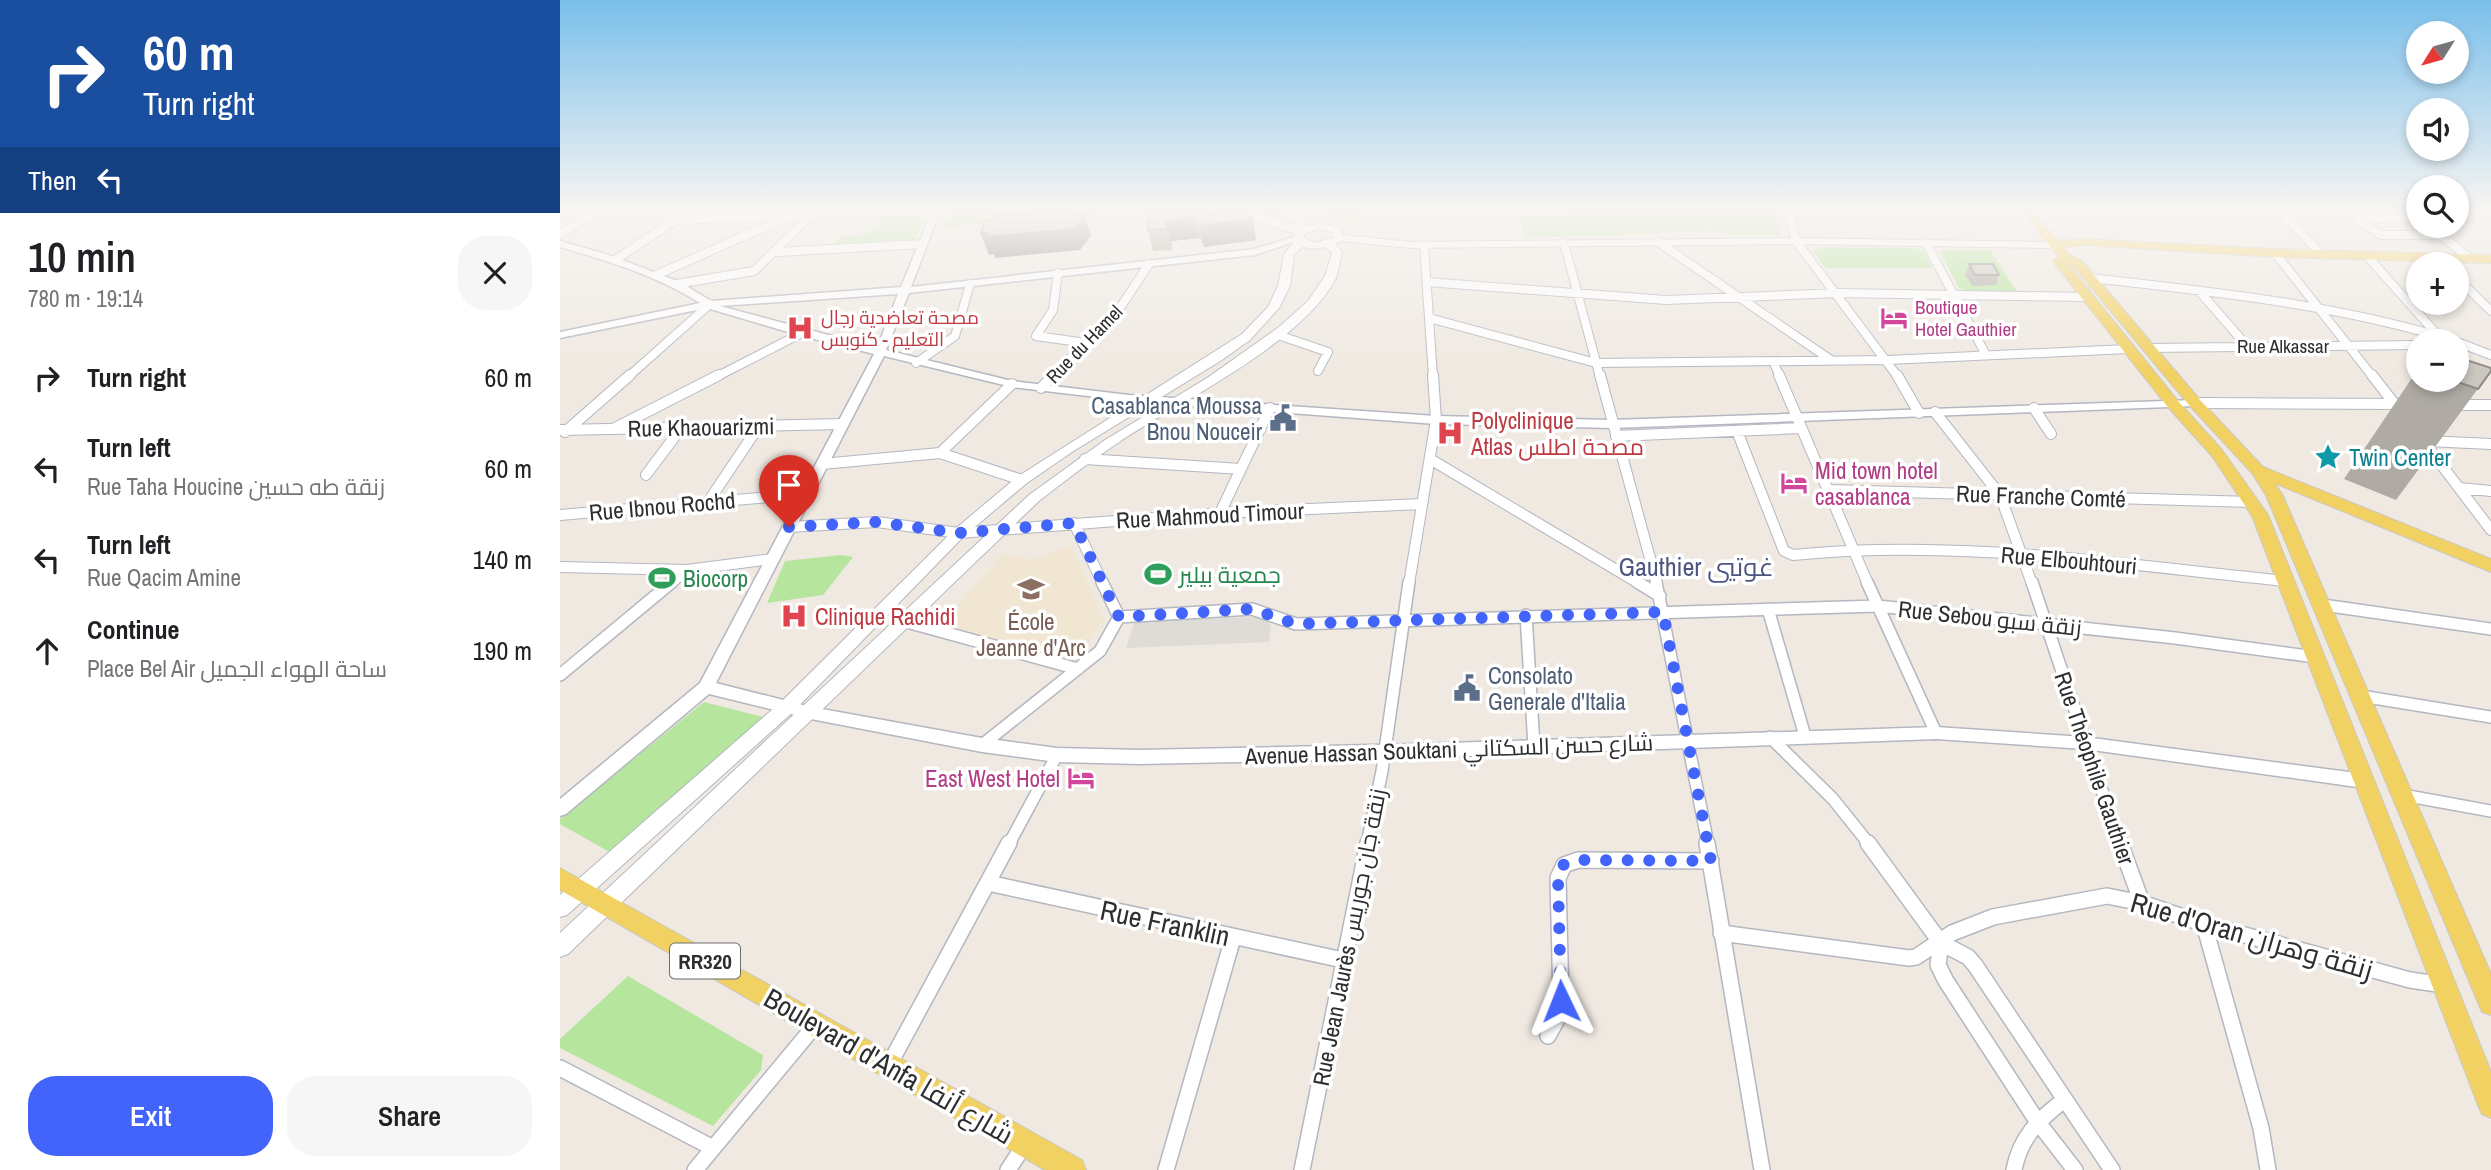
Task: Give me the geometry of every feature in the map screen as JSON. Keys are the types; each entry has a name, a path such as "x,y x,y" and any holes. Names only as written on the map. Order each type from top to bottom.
{"main road":[{"path":"560,908 570,884 787,707 959,533 1022,480 1235,345 1270,312 1284,286 1287,266"},
{"path":"560,947 811,713 903,621 1034,498 1085,460 1244,360 1278,335 1310,303 1328,278 1333,266"},
{"path":"2062,266 2128,349 2217,453 2252,502 2286,582 2491,1105"},
{"path":"2080,266 2195,403 2257,470 2281,506 2403,795 2483,965 2491,1003"},
{"path":"2217,453 2491,566"},
{"name":"Boulevard d'Anfa شارع أنفا","path":"570,884 1072,1170"}],"street":[{"path":"630,266 677,284 710,304 802,334 916,363 1041,388 1175,401 1436,420 1613,424 1799,423"},
{"path":"656,275 677,266"},
{"path":"677,284 748,274 759,266"},
{"path":"560,809 706,687 880,353 914,266"},
{"path":"561,337 710,304 904,290 1133,266"},
{"name":"Rue du Hamel","path":"1041,388 1130,296 1148,266"},
{"name":"Rue Jean Jaurès زنقة جان جوريس","path":"1302,1170 1385,751 1403,619 1436,420 1426,266"},
{"path":"1570,266 1660,596 1711,861 1762,1170"},
{"path":"1693,266 1831,360"},
{"path":"1816,266 1888,360 1919,413"},
{"path":"1938,266 1986,355"},
{"path":"2285,266 2409,422"},
{"path":"2376,266 2433,329"},
{"path":"1058,273 1053,310 1036,336 1086,343"},
{"path":"2091,278 2317,306 2380,318 2419,329"},
{"path":"1427,282 1666,300 1736,295 1839,293 2086,297"},
{"path":"916,363 955,336 970,284"},
{"path":"2469,290 2491,311"},
{"path":"2199,291 2247,346"},
{"path":"562,432 710,304"},
{"path":"1429,318 1596,363 1888,360 2128,349"},
{"path":"613,429 802,334"},
{"path":"1278,335 1328,352 1327,359 1318,371"},
{"name":"Rue Alkassar","path":"2148,348 2406,345"},
{"path":"2469,347 2491,355"},
{"path":"1773,361 1852,549 1936,733"},
{"path":"940,453 1012,384"},
{"path":"1616,436 1737,431 1935,412 2172,402 2408,404"},
{"path":"2436,405 2491,405"},
{"path":"1220,513 1270,408"},
{"path":"2034,408 2051,434"},
{"name":"Rue Théophile Gauthier","path":"1935,412 2000,495 2142,903"},
{"name":"Rue Khaouarizmi","path":"562,432 843,424"},
{"path":"708,502 759,426"},
{"path":"646,475 682,428"},
{"name":"Rue Elbouhtouri","path":"1737,431 1784,551 1793,555 1852,549 1916,549 2023,555 2286,582"},
{"path":"2416,432 2491,530"},
{"path":"2423,441 2491,444"},
{"path":"822,464 940,453 1022,480"},
{"path":"1430,459 1660,596"},
{"path":"1085,460 1241,469"},
{"path":"2460,488 2491,491"},
{"name":"Rue Franche Comté","path":"1829,490 2252,502"},
{"name":"Rue Ibnou Rochd","path":"560,515 806,494"},
{"name":"Rue Mahmoud Timour","path":"789,527 877,522 959,533 1220,513 1422,504"},
{"path":"982,745 1100,650 1119,617 1074,523"},
{"path":"560,566 687,570 772,559"},
{"path":"560,675 687,570"},
{"path":"2323,605 2491,629"},
{"name":"Rue Sebou زنقة سبو","path":"1119,617 1252,609 1286,622 1878,606 2044,623 2315,657"},
{"path":"1768,609 1805,736"},
{"path":"1526,615 1534,746"},
{"path":"903,621 1078,670"},
{"name":"Avenue Hassan Souktani شارع حسن السكتاني","path":"706,687 811,713 982,745 1058,755 1140,757 1385,751 1936,733 2085,743 2364,780"},
{"path":"2361,696 2491,717"},
{"path":"1770,737 1833,799 1898,880 1941,943 1968,957 1981,973 2063,1101 2112,1170"},
{"path":"889,1065 1058,755"},
{"path":"2403,795 2491,811"},
{"path":"1548,1036 1559,1016 1561,1001 1558,878 1563,865 1578,860 1711,861"},
{"name":"Rue Franklin","path":"988,883 1343,960"},
{"name":"Rue d'Oran زنقة وهران","path":"1721,933 1903,958 1916,957 1965,927 1993,917 2107,896 2142,903 2204,924 2410,980 2444,985"},
{"path":"2204,924 2261,1128 2268,1170"},
{"path":"1166,1170 1233,938"},
{"path":"1941,943 1938,965 1942,974 2036,1121 2075,1170"},
{"path":"695,1170 817,1023"},
{"path":"560,1068 713,1148"},
{"path":"2014,1170 2022,1138 2036,1121 2063,1101"},
{"path":"1008,1170 1025,1144"}],"shaded area":[{"name":"École Jeanne d'Arc","path":"1071,546 1104,619 1076,661 940,625 1003,554 1030,560"},
{"path":"1259,617 1271,625 1269,642 1126,648 1135,621"}],"green space":[{"path":"1823,266 1931,266 1932,268 1825,268"},
{"path":"1947,266 2000,266 2017,292 1967,292 1959,288"},
{"path":"841,555 853,557 823,595 767,603 785,561"},
{"path":"704,702 767,718 613,854 560,824 560,819"},
{"path":"628,976 763,1055 761,1070 713,1126 560,1048 560,1039"}],"building":[{"path":"1970,266 1994,266 1999,275 1975,275"},
{"path":"2469,361 2491,368 2478,389 2469,386"}],"place":[{"name":"Boutique Hotel Gauthier","path":"1894,318"},
{"name":"مصحة تعاضدية رجال التعليم - كنوبس","path":"800,328"},
{"name":"Casablanca Moussa Bnou Nouceir","path":"1283,418"},
{"name":"Polyclinique Atlas مصحة اطلس","path":"1450,433"},
{"name":"Twin Center","path":"2328,457"},
{"name":"Mid town hotel casablanca","path":"1794,483"},
{"name":"جمعية بيلير","path":"1158,574"},
{"name":"Biocorp","path":"662,578"},
{"name":"École Jeanne d'Arc","path":"1031,589"},
{"name":"Clinique Rachidi","path":"794,616"},
{"name":"Consolato Generale d'Italia","path":"1467,688"},
{"name":"East West Hotel","path":"1081,778"}],"district":[{"name":"Gauthier غوتيي","path":"1696,566"}],"route":[{"path":"789,527 877,522 959,533 1074,523 1119,617 1252,609 1265,611 1296,624 1663,612 1711,861 1578,860 1563,865 1558,878 1561,1001"}]}
